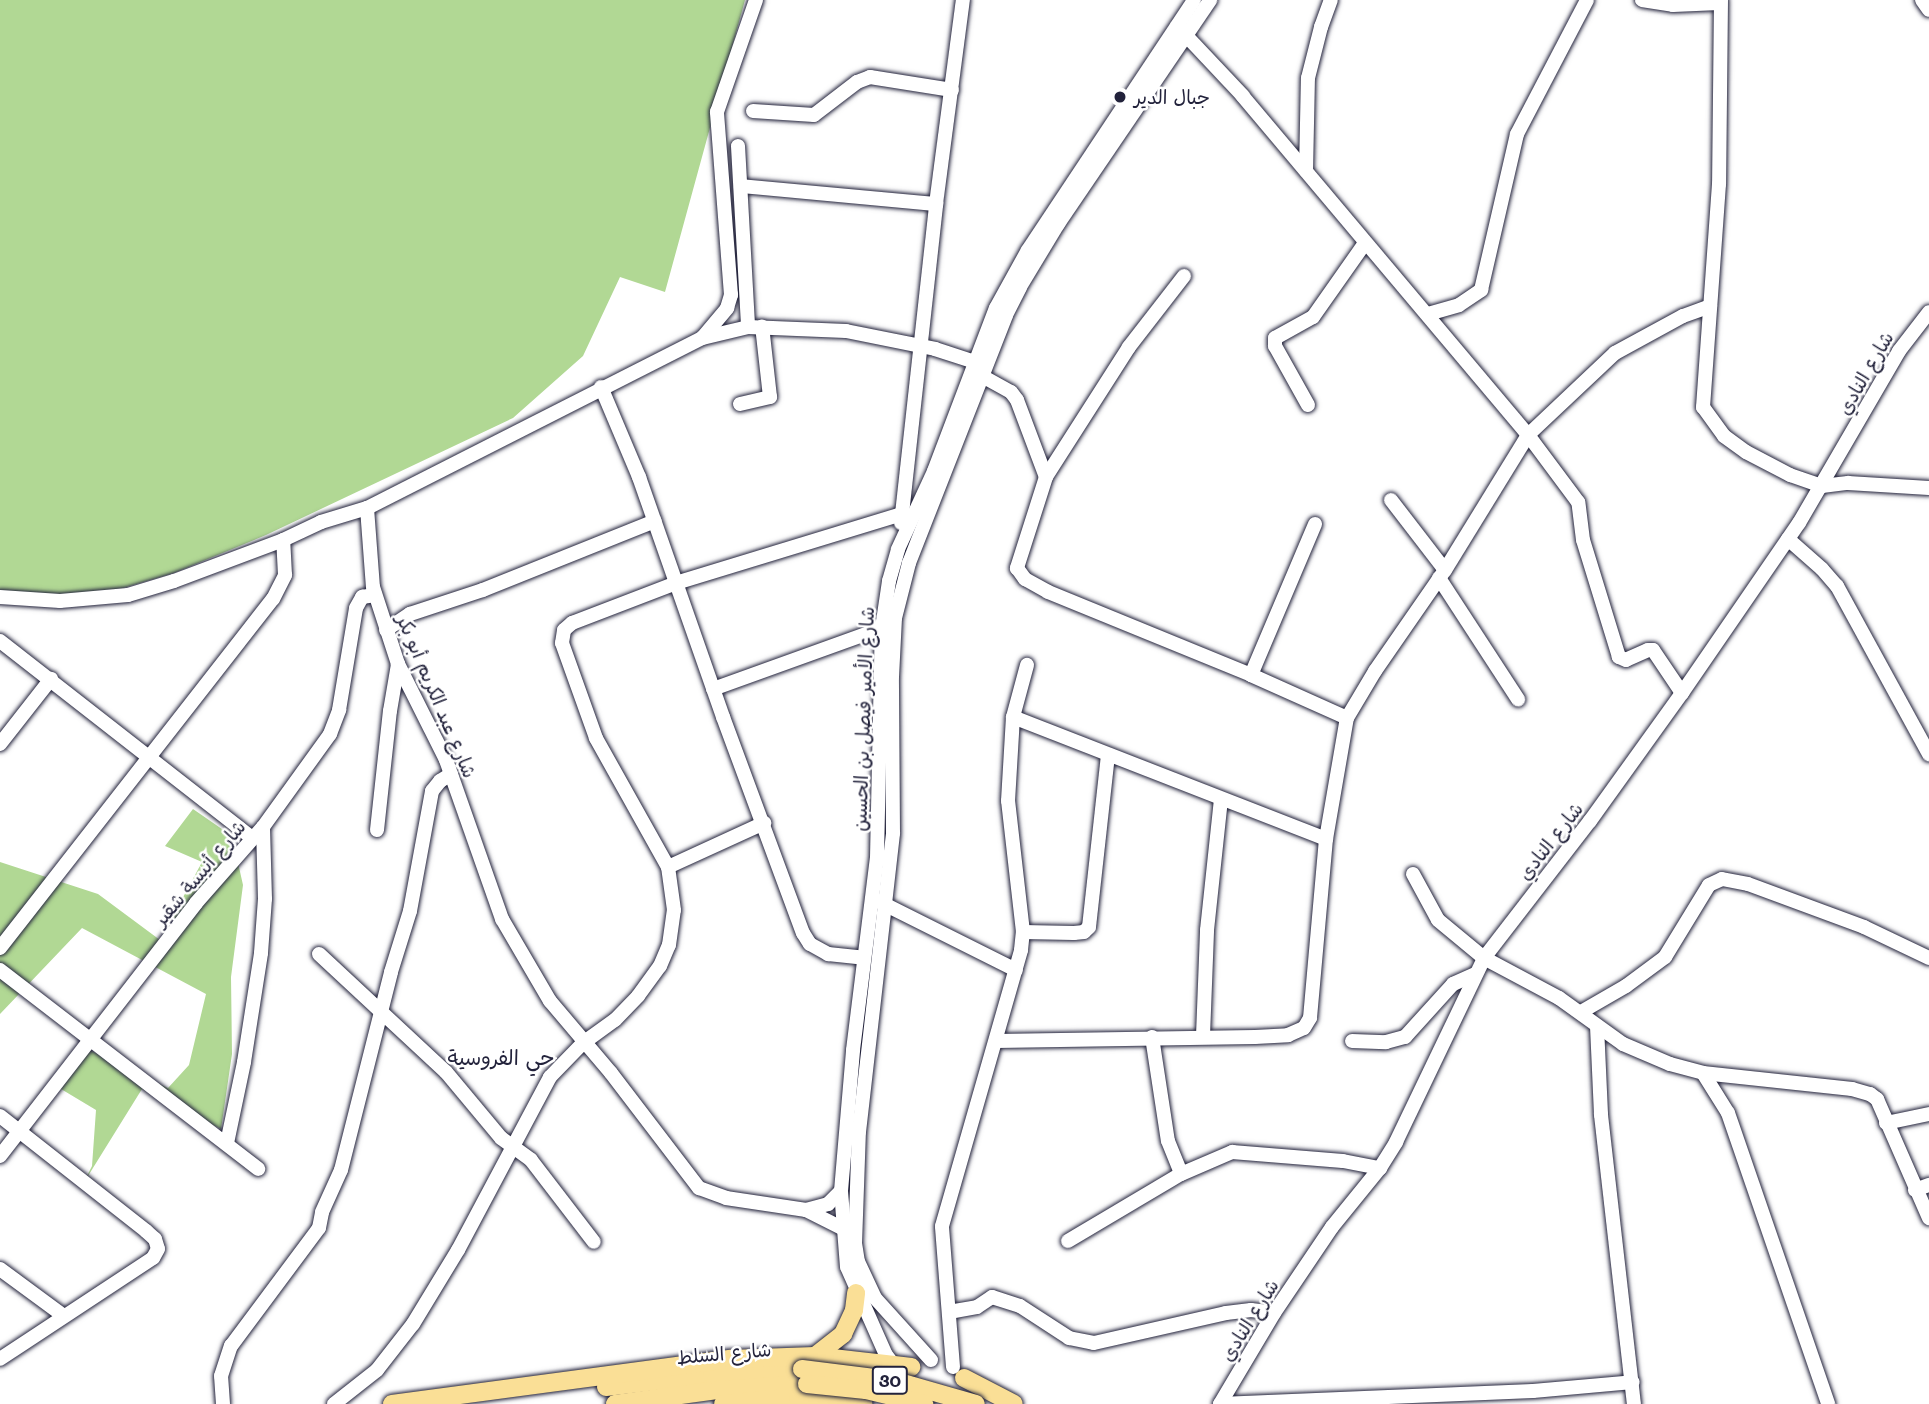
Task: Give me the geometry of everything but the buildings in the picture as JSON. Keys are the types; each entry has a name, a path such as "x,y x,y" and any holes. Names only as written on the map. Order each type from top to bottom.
{"main road":[{"path":"815,1356 843,1334 854,1310 856,1293"},
{"path":"392,1404 708,1362 815,1356 901,1368"},
{"name":"شارع السلط","path":"479,1403 712,1374 785,1369 876,1377 976,1404"},
{"path":"958,1372 1014,1404"},
{"name":"شارع السلط","path":"615,1404 789,1384 854,1388 924,1404"},
{"path":"723,1404 798,1397 864,1404"}],"street":[{"path":"702,338 727,308 730,282 716,115 756,0"},
{"path":"898,549 936,204 963,0"},
{"name":"شارع الأمير فيصل بن الحسين","path":"901,1368 856,1293 846,1268 841,1191 880,797 883,628 898,549 969,394 982,376 1006,315 1033,266 1182,31 1194,0"},
{"name":"شارع الأمير فيصل بن الحسين","path":"931,1360 875,1298 858,1262 855,1244 859,1132 893,833 891,690 895,618 909,563 969,394 974,361 996,308 1021,262 1182,31 1210,0"},
{"path":"1306,171 1308,78 1331,0"},
{"path":"1427,314 1459,305 1481,290 1517,134 1587,0"},
{"path":"1642,0 1673,5 1720,2 1722,115 1703,399 1708,417 1724,436 1746,452 1790,475 1822,485 1848,482 1929,488"},
{"path":"1922,0 1929,10"},
{"path":"1182,31 1209,57 1528,435 1578,502 1583,540 1619,657 1626,660 1653,650 1682,693"},
{"path":"753,111 814,115 857,82 870,77 952,90"},
{"path":"738,146 746,279 771,393 766,400 740,404"},
{"path":"741,186 936,204"},
{"path":"1308,405 1275,346 1275,338 1313,317 1365,243"},
{"path":"1184,276 1129,347 1046,477 1017,565 1025,579 1048,592 1251,674 1347,718"},
{"path":"730,282 746,279"},
{"path":"996,1041 1288,1035 1297,1033 1308,1022 1326,839 1347,718 1375,671 1442,574 1528,435 1615,353 1683,316 1710,306"},
{"name":"شارع النادي","path":"1220,1404 1274,1313 1332,1227 1380,1168 1396,1142 1484,958 1598,811 1682,693 1788,539 1899,351 1929,312"},
{"path":"0,597 60,601 128,595 174,581 283,540 321,522 367,508 702,338 755,327 846,331 922,346 974,361"},
{"path":"982,376 1011,392 1017,400 1046,477"},
{"path":"601,387 655,521 713,689 806,939 828,954 864,958"},
{"path":"1391,500 1442,574 1518,699"},
{"name":"شارع عبد الكريم أبو بكر","path":"367,508 375,595 398,664 451,774 502,919 550,1001 611,1073 699,1188 726,1198 806,1210 842,1228"},
{"path":"334,1404 377,1370 414,1324 452,1262 541,1089 583,1043 626,1009 660,965 673,930 674,901 668,867 596,738 561,636 572,623 676,583 902,514"},
{"path":"386,630 410,614 484,590 655,521"},
{"path":"1251,674 1315,524"},
{"path":"1788,539 1837,586 1929,754"},
{"path":"0,948 279,590 286,567 283,540"},
{"name":"شارع أنيسة شقير","path":"0,1156 89,1039 247,843 263,827 336,722 356,608 362,597 375,595"},
{"path":"713,689 883,628"},
{"path":"0,641 149,756 263,856"},
{"path":"377,830 398,664"},
{"path":"967,1404 958,1372 949,1312 942,1226 1016,970 1023,932 1008,813 1013,717 1027,666"},
{"path":"0,744 51,679"},
{"path":"1013,717 1326,839"},
{"path":"1023,932 1074,933 1084,932 1089,927 1108,755"},
{"path":"223,1404 221,1376 231,1346 319,1228 322,1212 335,1186 349,1145 384,1011 391,972 415,891 432,791 440,781 451,774"},
{"path":"1203,1036 1207,930 1221,800"},
{"path":"668,867 764,823"},
{"path":"227,1143 244,1062 261,953 265,899 263,827"},
{"path":"1413,874 1447,931 1484,958 1581,1012 1597,1026 1640,1052 1703,1073 1863,1091 1877,1099 1886,1123 1922,1188 1929,1218"},
{"path":"1581,1012 1626,986 1665,957 1709,885 1722,879 1748,884 1864,927 1929,958"},
{"path":"872,897 1016,970"},
{"path":"319,954 384,1011 460,1086 491,1127 537,1166 594,1242"},
{"path":"0,970 258,1169"},
{"path":"1352,1041 1376,1042 1405,1037 1453,985 1475,974"},
{"path":"1597,1026 1601,1115 1634,1404"},
{"path":"1152,1037 1168,1141 1181,1174"},
{"path":"1703,1073 1728,1113 1828,1404"},
{"path":"1886,1123 1929,1114"},
{"path":"0,1116 146,1231 158,1244 153,1258 0,1359"},
{"path":"1068,1241 1181,1174 1232,1152 1332,1160 1380,1168"},
{"path":"806,1210 828,1204 841,1191"},
{"path":"0,1269 64,1316"},
{"path":"949,1312 976,1307 992,1297 1020,1306 1069,1338 1094,1343 1226,1313 1251,1310 1274,1313"},
{"path":"897,1404 896,1391 901,1368 931,1360 958,1372"},
{"path":"1220,1404 1533,1398 1633,1382"}],"green space":[{"path":"0,0 745,0 665,292 620,277 583,356 513,418 266,535 174,573 106,593 0,597"},
{"path":"193,809 232,836 243,885 231,977 232,1054 221,1129 142,1089 83,1184 92,1166 96,1110 51,1083 79,1045 168,1088 189,1065 206,994 82,928 0,1014 0,862 98,894 160,940 202,862 165,846"}],"place":[{"name":"جبال الدير","path":"1120,97"}],"district":[{"name":"حي الفروسية","path":"501,1057"}]}
